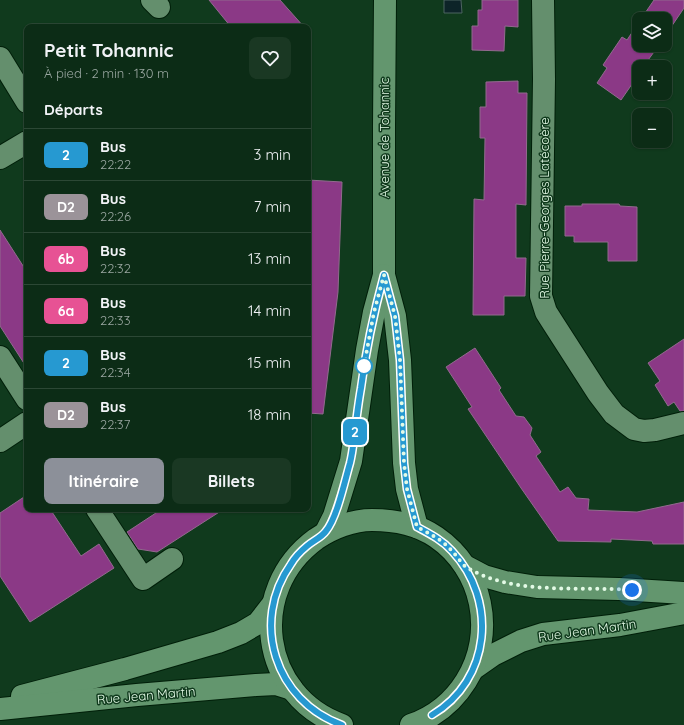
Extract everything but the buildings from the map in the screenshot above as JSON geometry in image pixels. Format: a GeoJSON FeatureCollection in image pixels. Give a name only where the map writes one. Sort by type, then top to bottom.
{"type":"FeatureCollection","features":[{"type":"Feature","properties":{"kind":"main road","name":"Avenue de Tohannic"},"geometry":{"type":"LineString","coordinates":[[385,0],[384,275],[395,316],[400,360],[406,482],[417,527]]}},
{"type":"Feature","properties":{"kind":"main road","name":"Avenue de Tohannic"},"geometry":{"type":"LineString","coordinates":[[326,532],[334,516],[351,461],[367,350],[374,312],[384,275]]}},
{"type":"Feature","properties":{"kind":"main road"},"geometry":{"type":"LineString","coordinates":[[335,724],[303,702],[292,689],[280,670],[273,650],[271,628],[272,605],[279,583],[291,563],[307,546],[326,532],[348,523],[371,520],[394,521],[417,527],[435,536],[452,550],[465,566],[477,590],[483,616],[482,643],[473,669],[460,691],[442,709],[417,724]]}},
{"type":"Feature","properties":{"kind":"main road"},"geometry":{"type":"LineString","coordinates":[[465,566],[484,576],[505,582],[537,587],[619,589],[684,593]]}},
{"type":"Feature","properties":{"kind":"main road","name":"Rue Jean Martin"},"geometry":{"type":"LineString","coordinates":[[0,702],[125,669],[218,642],[241,633],[258,623],[272,605]]}},
{"type":"Feature","properties":{"kind":"main road","name":"Rue Jean Martin"},"geometry":{"type":"LineString","coordinates":[[473,669],[493,655],[521,641],[543,634],[620,625],[684,613]]}},
{"type":"Feature","properties":{"kind":"main road","name":"Rue Jean Martin"},"geometry":{"type":"LineString","coordinates":[[0,709],[256,685],[276,684],[292,689]]}},
{"type":"Feature","properties":{"kind":"street","name":"Rue Pierre-Georges Latécoère"},"geometry":{"type":"LineString","coordinates":[[543,0],[544,79],[541,296],[546,312],[594,387],[614,414],[634,429],[644,431],[684,423]]}},
{"type":"Feature","properties":{"kind":"street"},"geometry":{"type":"LineString","coordinates":[[0,58],[24,97]]}},
{"type":"Feature","properties":{"kind":"street"},"geometry":{"type":"LineString","coordinates":[[0,158],[24,144]]}},
{"type":"Feature","properties":{"kind":"street"},"geometry":{"type":"LineString","coordinates":[[0,357],[24,394]]}},
{"type":"Feature","properties":{"kind":"street"},"geometry":{"type":"LineString","coordinates":[[0,441],[24,425]]}},
{"type":"Feature","properties":{"kind":"street"},"geometry":{"type":"LineString","coordinates":[[99,512],[143,579],[172,559]]}},
{"type":"Feature","properties":{"kind":"water"},"geometry":{"type":"Polygon","coordinates":[[[444,0],[461,0],[462,13],[444,13],[444,0]]]}},
{"type":"Feature","properties":{"kind":"bus line","name":"2"},"geometry":{"type":"LineString","coordinates":[[342,725],[330,721],[303,702],[292,689],[280,670],[273,650],[271,628],[272,605],[279,583],[291,563],[307,546],[326,532],[334,516],[351,461],[367,350],[374,312],[384,275],[395,316],[400,360],[404,463],[407,489],[417,527],[435,536],[452,550],[465,566],[477,590],[483,616],[482,643],[473,669],[460,691],[442,709],[432,715]]}},
{"type":"Feature","properties":{"kind":"route"},"geometry":{"type":"LineString","coordinates":[[364,366],[374,312],[384,275],[395,316],[400,360],[404,463],[407,489],[417,527],[435,536],[452,550],[465,566],[484,576],[505,582],[537,587],[632,590]]}}]}
